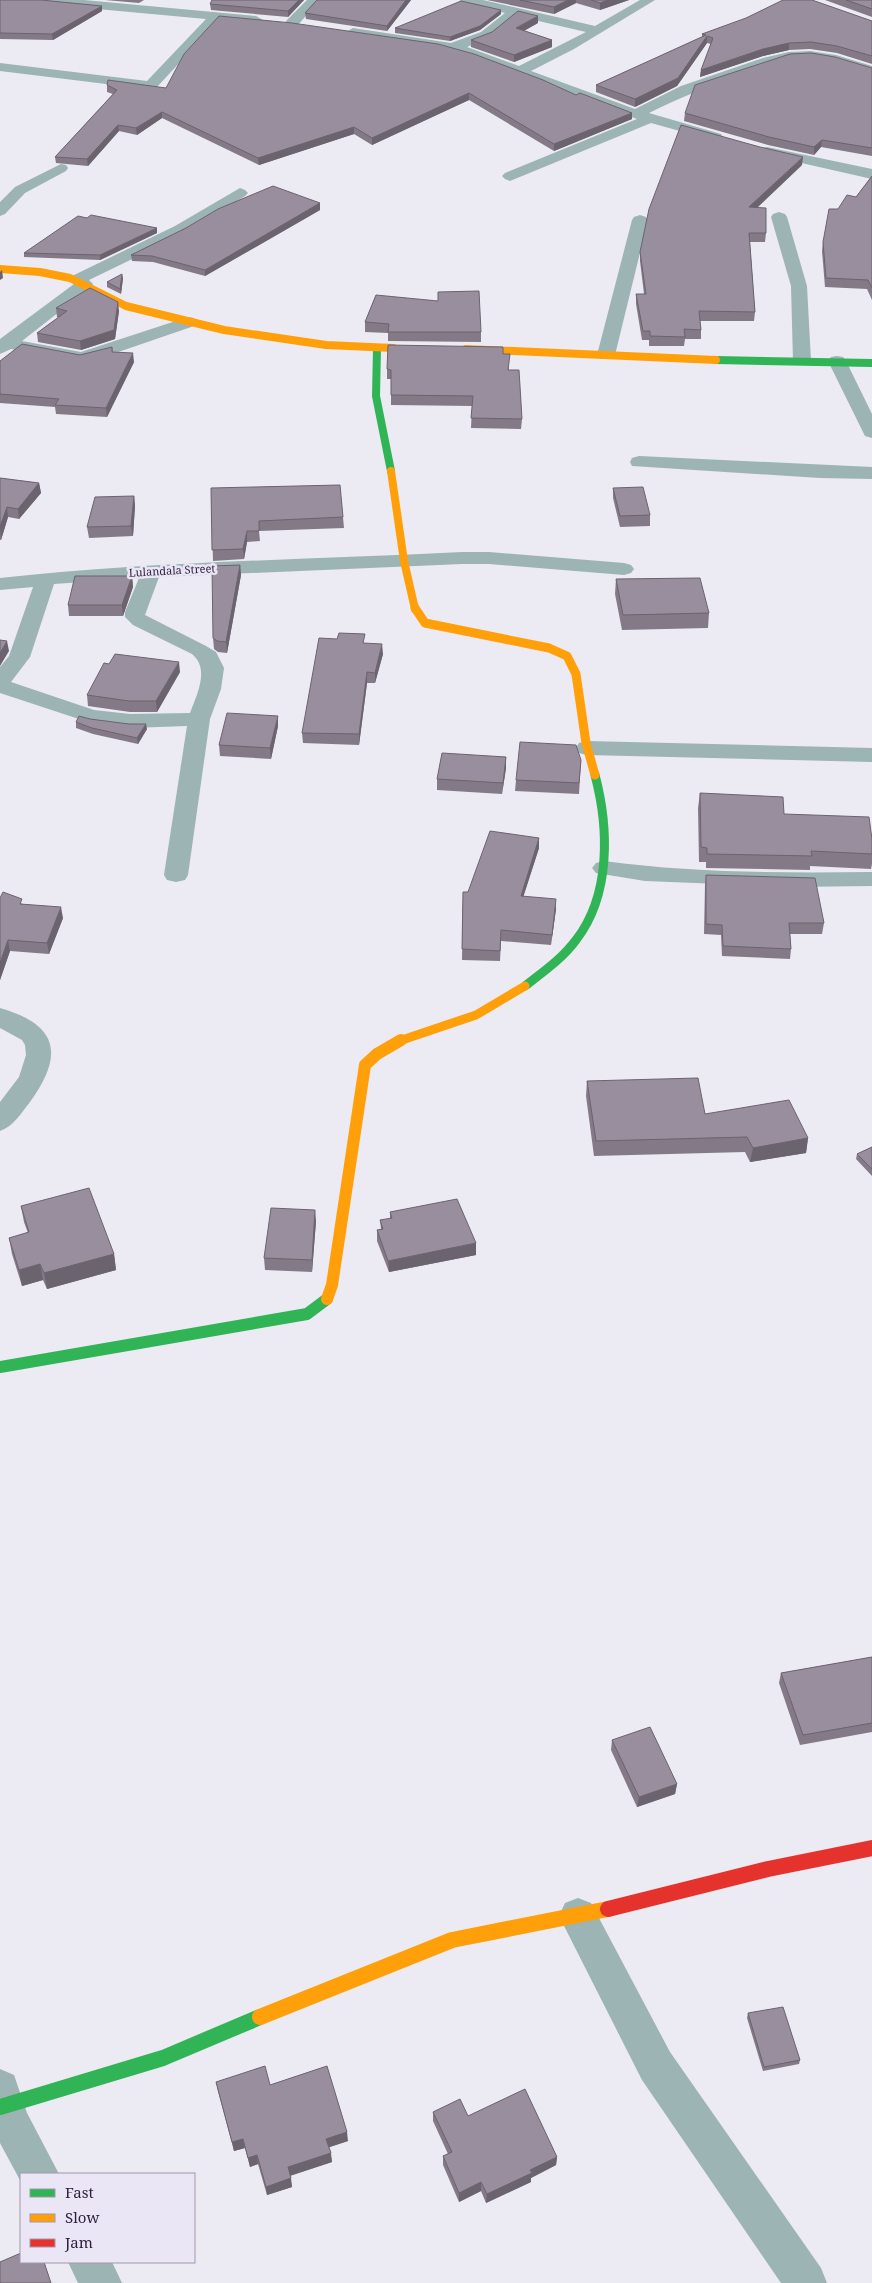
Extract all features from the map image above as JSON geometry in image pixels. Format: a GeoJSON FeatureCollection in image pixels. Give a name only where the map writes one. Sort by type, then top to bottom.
{"type":"FeatureCollection","features":[{"type":"Feature","properties":{"kind":"street"},"geometry":{"type":"LineString","coordinates":[[43,0],[311,26]]}},
{"type":"Feature","properties":{"kind":"street"},"geometry":{"type":"LineString","coordinates":[[282,23],[314,0]]}},
{"type":"Feature","properties":{"kind":"street"},"geometry":{"type":"LineString","coordinates":[[466,0],[595,30]]}},
{"type":"Feature","properties":{"kind":"street"},"geometry":{"type":"LineString","coordinates":[[520,71],[552,58],[595,30],[649,0]]}},
{"type":"Feature","properties":{"kind":"street"},"geometry":{"type":"LineString","coordinates":[[451,47],[476,41],[499,28],[514,11]]}},
{"type":"Feature","properties":{"kind":"street"},"geometry":{"type":"LineString","coordinates":[[0,67],[147,85],[152,84],[215,17]]}},
{"type":"Feature","properties":{"kind":"street"},"geometry":{"type":"LineString","coordinates":[[340,30],[451,47],[644,116],[728,141]]}},
{"type":"Feature","properties":{"kind":"street"},"geometry":{"type":"LineString","coordinates":[[510,176],[644,116],[686,89],[788,56],[810,55],[836,59],[872,70]]}},
{"type":"Feature","properties":{"kind":"street"},"geometry":{"type":"LineString","coordinates":[[756,148],[872,174]]}},
{"type":"Feature","properties":{"kind":"street"},"geometry":{"type":"LineString","coordinates":[[0,211],[8,204],[6,200],[20,190],[62,168]]}},
{"type":"Feature","properties":{"kind":"street"},"geometry":{"type":"LineString","coordinates":[[3,346],[80,282],[209,215],[240,193]]}},
{"type":"Feature","properties":{"kind":"street"},"geometry":{"type":"LineString","coordinates":[[779,217],[799,286],[802,361]]}},
{"type":"Feature","properties":{"kind":"street"},"geometry":{"type":"LineString","coordinates":[[606,355],[640,220]]}},
{"type":"Feature","properties":{"kind":"street"},"geometry":{"type":"LineString","coordinates":[[0,269],[52,275],[80,282],[104,296],[125,305],[188,322],[300,341],[377,348],[405,348]]}},
{"type":"Feature","properties":{"kind":"street"},"geometry":{"type":"LineString","coordinates":[[3,346],[81,357],[92,355],[188,322]]}},
{"type":"Feature","properties":{"kind":"street"},"geometry":{"type":"LineString","coordinates":[[0,1367],[306,1314],[326,1301],[332,1285],[365,1065],[374,1054],[394,1041],[482,1014],[527,984],[568,950],[589,923],[604,868],[603,807],[587,748],[574,668],[568,656],[549,648],[425,623],[416,612],[404,561],[391,472],[376,396],[377,348]]}},
{"type":"Feature","properties":{"kind":"street"},"geometry":{"type":"LineString","coordinates":[[452,348],[676,360],[872,363]]}},
{"type":"Feature","properties":{"kind":"street"},"geometry":{"type":"LineString","coordinates":[[837,361],[872,432]]}},
{"type":"Feature","properties":{"kind":"street"},"geometry":{"type":"LineString","coordinates":[[639,462],[872,473]]}},
{"type":"Feature","properties":{"kind":"street","name":"Lulandala Street"},"geometry":{"type":"LineString","coordinates":[[0,584],[46,578],[152,570],[489,558],[624,569]]}},
{"type":"Feature","properties":{"kind":"street"},"geometry":{"type":"LineString","coordinates":[[152,570],[135,612],[135,617],[199,650],[208,657],[213,668],[210,689],[199,719],[176,875]]}},
{"type":"Feature","properties":{"kind":"street"},"geometry":{"type":"LineString","coordinates":[[0,682],[19,657],[46,578]]}},
{"type":"Feature","properties":{"kind":"street"},"geometry":{"type":"LineString","coordinates":[[0,686],[90,716],[130,721],[199,719]]}},
{"type":"Feature","properties":{"kind":"street"},"geometry":{"type":"LineString","coordinates":[[587,748],[872,754]]}},
{"type":"Feature","properties":{"kind":"street"},"geometry":{"type":"LineString","coordinates":[[604,868],[645,874],[792,880],[872,879]]}},
{"type":"Feature","properties":{"kind":"street"},"geometry":{"type":"LineString","coordinates":[[0,1017],[31,1035],[39,1046],[39,1062],[32,1079],[0,1121]]}},
{"type":"Feature","properties":{"kind":"street"},"geometry":{"type":"LineString","coordinates":[[38,2173],[1,2101],[163,2058],[337,1984],[452,1940],[519,1925],[578,1916],[768,1869],[872,1848]]}},
{"type":"Feature","properties":{"kind":"street"},"geometry":{"type":"LineString","coordinates":[[578,1916],[656,2066],[806,2283]]}},
{"type":"Feature","properties":{"kind":"street"},"geometry":{"type":"LineString","coordinates":[[90,2263],[101,2283]]}},
{"type":"Feature","properties":{"kind":"building"},"geometry":{"type":"Polygon","coordinates":[[[0,0],[41,0],[102,6],[52,34],[0,33],[0,0]]]}},
{"type":"Feature","properties":{"kind":"building"},"geometry":{"type":"Polygon","coordinates":[[[212,0],[299,0],[288,11],[210,4],[212,0]]]}},
{"type":"Feature","properties":{"kind":"building"},"geometry":{"type":"Polygon","coordinates":[[[317,0],[406,0],[387,26],[305,13],[317,0]]]}},
{"type":"Feature","properties":{"kind":"building"},"geometry":{"type":"Polygon","coordinates":[[[520,0],[568,0],[554,7],[520,0]]]}},
{"type":"Feature","properties":{"kind":"building"},"geometry":{"type":"Polygon","coordinates":[[[591,0],[608,0],[600,3],[591,0]]]}},
{"type":"Feature","properties":{"kind":"building"},"geometry":{"type":"Polygon","coordinates":[[[783,0],[812,0],[872,21],[872,56],[837,46],[811,42],[789,43],[763,49],[701,70],[713,38],[707,36],[678,78],[635,99],[596,85],[706,35],[702,34],[746,18],[783,0]]]}},
{"type":"Feature","properties":{"kind":"building"},"geometry":{"type":"Polygon","coordinates":[[[846,0],[872,0],[872,9],[846,0]]]}},
{"type":"Feature","properties":{"kind":"building"},"geometry":{"type":"Polygon","coordinates":[[[461,1],[501,10],[480,26],[450,37],[395,28],[461,1]]]}},
{"type":"Feature","properties":{"kind":"building"},"geometry":{"type":"Polygon","coordinates":[[[518,11],[538,16],[516,28],[552,40],[514,55],[471,40],[492,32],[518,11]]]}},
{"type":"Feature","properties":{"kind":"building"},"geometry":{"type":"Polygon","coordinates":[[[219,16],[292,23],[438,44],[474,54],[543,80],[576,95],[580,93],[632,113],[554,144],[469,93],[372,138],[354,127],[258,158],[162,112],[136,128],[118,125],[87,159],[55,157],[117,90],[107,85],[108,80],[166,88],[184,54],[219,16]]]}},
{"type":"Feature","properties":{"kind":"building"},"geometry":{"type":"Polygon","coordinates":[[[811,53],[835,57],[872,68],[872,148],[822,140],[814,147],[769,137],[685,113],[695,85],[790,54],[811,53]]]}},
{"type":"Feature","properties":{"kind":"building"},"geometry":{"type":"Polygon","coordinates":[[[681,125],[803,157],[749,207],[766,208],[766,233],[749,233],[755,312],[699,311],[701,330],[684,329],[685,337],[650,336],[650,331],[643,331],[636,294],[646,294],[640,252],[649,209],[681,125]]]}},
{"type":"Feature","properties":{"kind":"building"},"geometry":{"type":"Polygon","coordinates":[[[872,176],[872,288],[868,280],[826,278],[823,242],[829,209],[838,209],[847,195],[856,197],[872,176]]]}},
{"type":"Feature","properties":{"kind":"building"},"geometry":{"type":"Polygon","coordinates":[[[273,186],[320,203],[205,270],[152,256],[131,255],[186,228],[218,209],[273,186]]]}},
{"type":"Feature","properties":{"kind":"building"},"geometry":{"type":"Polygon","coordinates":[[[91,215],[157,228],[100,255],[24,253],[78,216],[87,218],[91,215]]]}},
{"type":"Feature","properties":{"kind":"building"},"geometry":{"type":"Polygon","coordinates":[[[122,274],[120,289],[107,282],[122,274]]]}},
{"type":"Feature","properties":{"kind":"building"},"geometry":{"type":"Polygon","coordinates":[[[90,288],[118,302],[114,330],[80,341],[37,333],[67,311],[56,308],[90,288]]]}},
{"type":"Feature","properties":{"kind":"building"},"geometry":{"type":"Polygon","coordinates":[[[479,291],[481,332],[388,332],[389,324],[365,322],[376,295],[438,301],[438,292],[479,291]]]}},
{"type":"Feature","properties":{"kind":"building"},"geometry":{"type":"Polygon","coordinates":[[[22,344],[80,355],[112,347],[112,352],[133,353],[106,408],[55,405],[59,399],[0,394],[0,361],[22,344]]]}},
{"type":"Feature","properties":{"kind":"building"},"geometry":{"type":"Polygon","coordinates":[[[388,345],[503,347],[503,354],[510,354],[508,370],[519,370],[522,419],[471,418],[473,396],[391,395],[391,370],[387,369],[388,345]]]}},
{"type":"Feature","properties":{"kind":"building"},"geometry":{"type":"Polygon","coordinates":[[[0,478],[39,483],[18,509],[7,507],[0,527],[0,478]]]}},
{"type":"Feature","properties":{"kind":"building"},"geometry":{"type":"Polygon","coordinates":[[[340,485],[343,517],[259,521],[259,531],[247,531],[243,549],[212,550],[211,488],[340,485]]]}},
{"type":"Feature","properties":{"kind":"building"},"geometry":{"type":"Polygon","coordinates":[[[643,487],[650,515],[620,516],[613,488],[643,487]]]}},
{"type":"Feature","properties":{"kind":"building"},"geometry":{"type":"Polygon","coordinates":[[[134,496],[131,526],[87,527],[95,497],[134,496]]]}},
{"type":"Feature","properties":{"kind":"building"},"geometry":{"type":"Polygon","coordinates":[[[240,565],[226,642],[217,641],[213,638],[212,566],[240,565]]]}},
{"type":"Feature","properties":{"kind":"building"},"geometry":{"type":"Polygon","coordinates":[[[75,576],[132,576],[122,605],[68,605],[75,576]]]}},
{"type":"Feature","properties":{"kind":"building"},"geometry":{"type":"Polygon","coordinates":[[[700,578],[709,613],[623,615],[616,579],[700,578]]]}},
{"type":"Feature","properties":{"kind":"building"},"geometry":{"type":"Polygon","coordinates":[[[339,633],[365,634],[363,643],[382,644],[375,673],[367,672],[359,734],[302,733],[319,638],[337,639],[339,633]]]}},
{"type":"Feature","properties":{"kind":"building"},"geometry":{"type":"Polygon","coordinates":[[[0,640],[7,641],[0,653],[0,640]]]}},
{"type":"Feature","properties":{"kind":"building"},"geometry":{"type":"Polygon","coordinates":[[[115,654],[179,662],[156,701],[129,701],[87,695],[104,663],[109,664],[115,654]]]}},
{"type":"Feature","properties":{"kind":"building"},"geometry":{"type":"Polygon","coordinates":[[[227,713],[278,716],[270,748],[219,745],[227,713]]]}},
{"type":"Feature","properties":{"kind":"building"},"geometry":{"type":"Polygon","coordinates":[[[79,716],[129,724],[146,724],[137,738],[92,728],[76,722],[79,716]]]}},
{"type":"Feature","properties":{"kind":"building"},"geometry":{"type":"Polygon","coordinates":[[[520,742],[576,745],[581,760],[579,783],[516,780],[520,742]]]}},
{"type":"Feature","properties":{"kind":"building"},"geometry":{"type":"Polygon","coordinates":[[[442,753],[506,757],[503,783],[437,779],[442,753]]]}},
{"type":"Feature","properties":{"kind":"building"},"geometry":{"type":"Polygon","coordinates":[[[700,793],[783,797],[784,814],[869,817],[872,854],[811,851],[812,856],[707,854],[707,848],[701,847],[700,793]]]}},
{"type":"Feature","properties":{"kind":"building"},"geometry":{"type":"Polygon","coordinates":[[[490,831],[539,838],[521,896],[556,899],[552,935],[501,930],[500,951],[462,949],[463,892],[468,892],[490,831]]]}},
{"type":"Feature","properties":{"kind":"building"},"geometry":{"type":"Polygon","coordinates":[[[706,875],[815,878],[824,923],[789,923],[791,949],[723,946],[722,925],[706,924],[706,875]]]}},
{"type":"Feature","properties":{"kind":"building"},"geometry":{"type":"Polygon","coordinates":[[[3,892],[22,899],[20,904],[61,907],[47,943],[8,940],[0,963],[0,898],[3,892]]]}},
{"type":"Feature","properties":{"kind":"building"},"geometry":{"type":"Polygon","coordinates":[[[698,1078],[705,1114],[789,1100],[808,1138],[753,1148],[747,1137],[596,1141],[587,1081],[698,1078]]]}},
{"type":"Feature","properties":{"kind":"building"},"geometry":{"type":"Polygon","coordinates":[[[872,1147],[872,1169],[857,1154],[872,1147]]]}},
{"type":"Feature","properties":{"kind":"building"},"geometry":{"type":"Polygon","coordinates":[[[89,1188],[114,1254],[44,1273],[40,1264],[19,1270],[9,1238],[29,1232],[21,1206],[89,1188]]]}},
{"type":"Feature","properties":{"kind":"building"},"geometry":{"type":"Polygon","coordinates":[[[457,1199],[476,1243],[388,1261],[377,1230],[383,1229],[380,1220],[392,1218],[390,1212],[457,1199]]]}},
{"type":"Feature","properties":{"kind":"building"},"geometry":{"type":"Polygon","coordinates":[[[271,1208],[315,1210],[312,1260],[264,1258],[271,1208]]]}},
{"type":"Feature","properties":{"kind":"building"},"geometry":{"type":"Polygon","coordinates":[[[872,1657],[872,1723],[803,1735],[781,1673],[872,1657]]]}},
{"type":"Feature","properties":{"kind":"building"},"geometry":{"type":"Polygon","coordinates":[[[650,1727],[677,1784],[639,1797],[612,1740],[650,1727]]]}},
{"type":"Feature","properties":{"kind":"building"},"geometry":{"type":"Polygon","coordinates":[[[783,2007],[800,2060],[764,2067],[748,2013],[783,2007]]]}},
{"type":"Feature","properties":{"kind":"building"},"geometry":{"type":"Polygon","coordinates":[[[265,2066],[270,2085],[327,2066],[347,2132],[326,2139],[331,2153],[288,2167],[291,2178],[266,2187],[257,2155],[248,2158],[243,2139],[232,2142],[216,2082],[265,2066]]]}},
{"type":"Feature","properties":{"kind":"building"},"geometry":{"type":"Polygon","coordinates":[[[525,2089],[557,2157],[530,2170],[532,2173],[487,2194],[481,2182],[459,2193],[443,2156],[452,2152],[433,2112],[460,2099],[468,2116],[525,2089]]]}},
{"type":"Feature","properties":{"kind":"building"},"geometry":{"type":"Polygon","coordinates":[[[20,2253],[20,2263],[44,2263],[51,2283],[0,2283],[0,2262],[20,2253]]]}},
{"type":"Feature","properties":{"kind":"traffic: fast"},"geometry":{"type":"LineString","coordinates":[[377,348],[376,396],[391,471]]}},
{"type":"Feature","properties":{"kind":"traffic: fast"},"geometry":{"type":"LineString","coordinates":[[716,360],[872,363]]}},
{"type":"Feature","properties":{"kind":"traffic: fast"},"geometry":{"type":"LineString","coordinates":[[525,986],[555,962],[575,942],[590,918],[597,899],[604,857],[604,835],[603,813],[595,775]]}},
{"type":"Feature","properties":{"kind":"traffic: fast"},"geometry":{"type":"LineString","coordinates":[[0,1367],[307,1314],[327,1299]]}},
{"type":"Feature","properties":{"kind":"traffic: fast"},"geometry":{"type":"LineString","coordinates":[[0,2107],[163,2058],[260,2017]]}},
{"type":"Feature","properties":{"kind":"traffic: slow"},"geometry":{"type":"LineString","coordinates":[[0,269],[40,272],[70,278],[126,306],[224,330],[326,345],[393,348]]}},
{"type":"Feature","properties":{"kind":"traffic: slow"},"geometry":{"type":"LineString","coordinates":[[466,349],[716,360]]}},
{"type":"Feature","properties":{"kind":"traffic: slow"},"geometry":{"type":"LineString","coordinates":[[391,471],[404,561],[416,612],[425,623],[549,648],[567,656],[576,674],[586,743],[595,775]]}},
{"type":"Feature","properties":{"kind":"traffic: slow"},"geometry":{"type":"LineString","coordinates":[[327,1299],[332,1285],[365,1065],[377,1054],[401,1040],[484,1012],[525,986]]}},
{"type":"Feature","properties":{"kind":"traffic: slow"},"geometry":{"type":"LineString","coordinates":[[260,2017],[452,1940],[608,1909]]}},
{"type":"Feature","properties":{"kind":"traffic: jam"},"geometry":{"type":"LineString","coordinates":[[608,1909],[768,1869],[872,1848]]}}]}
